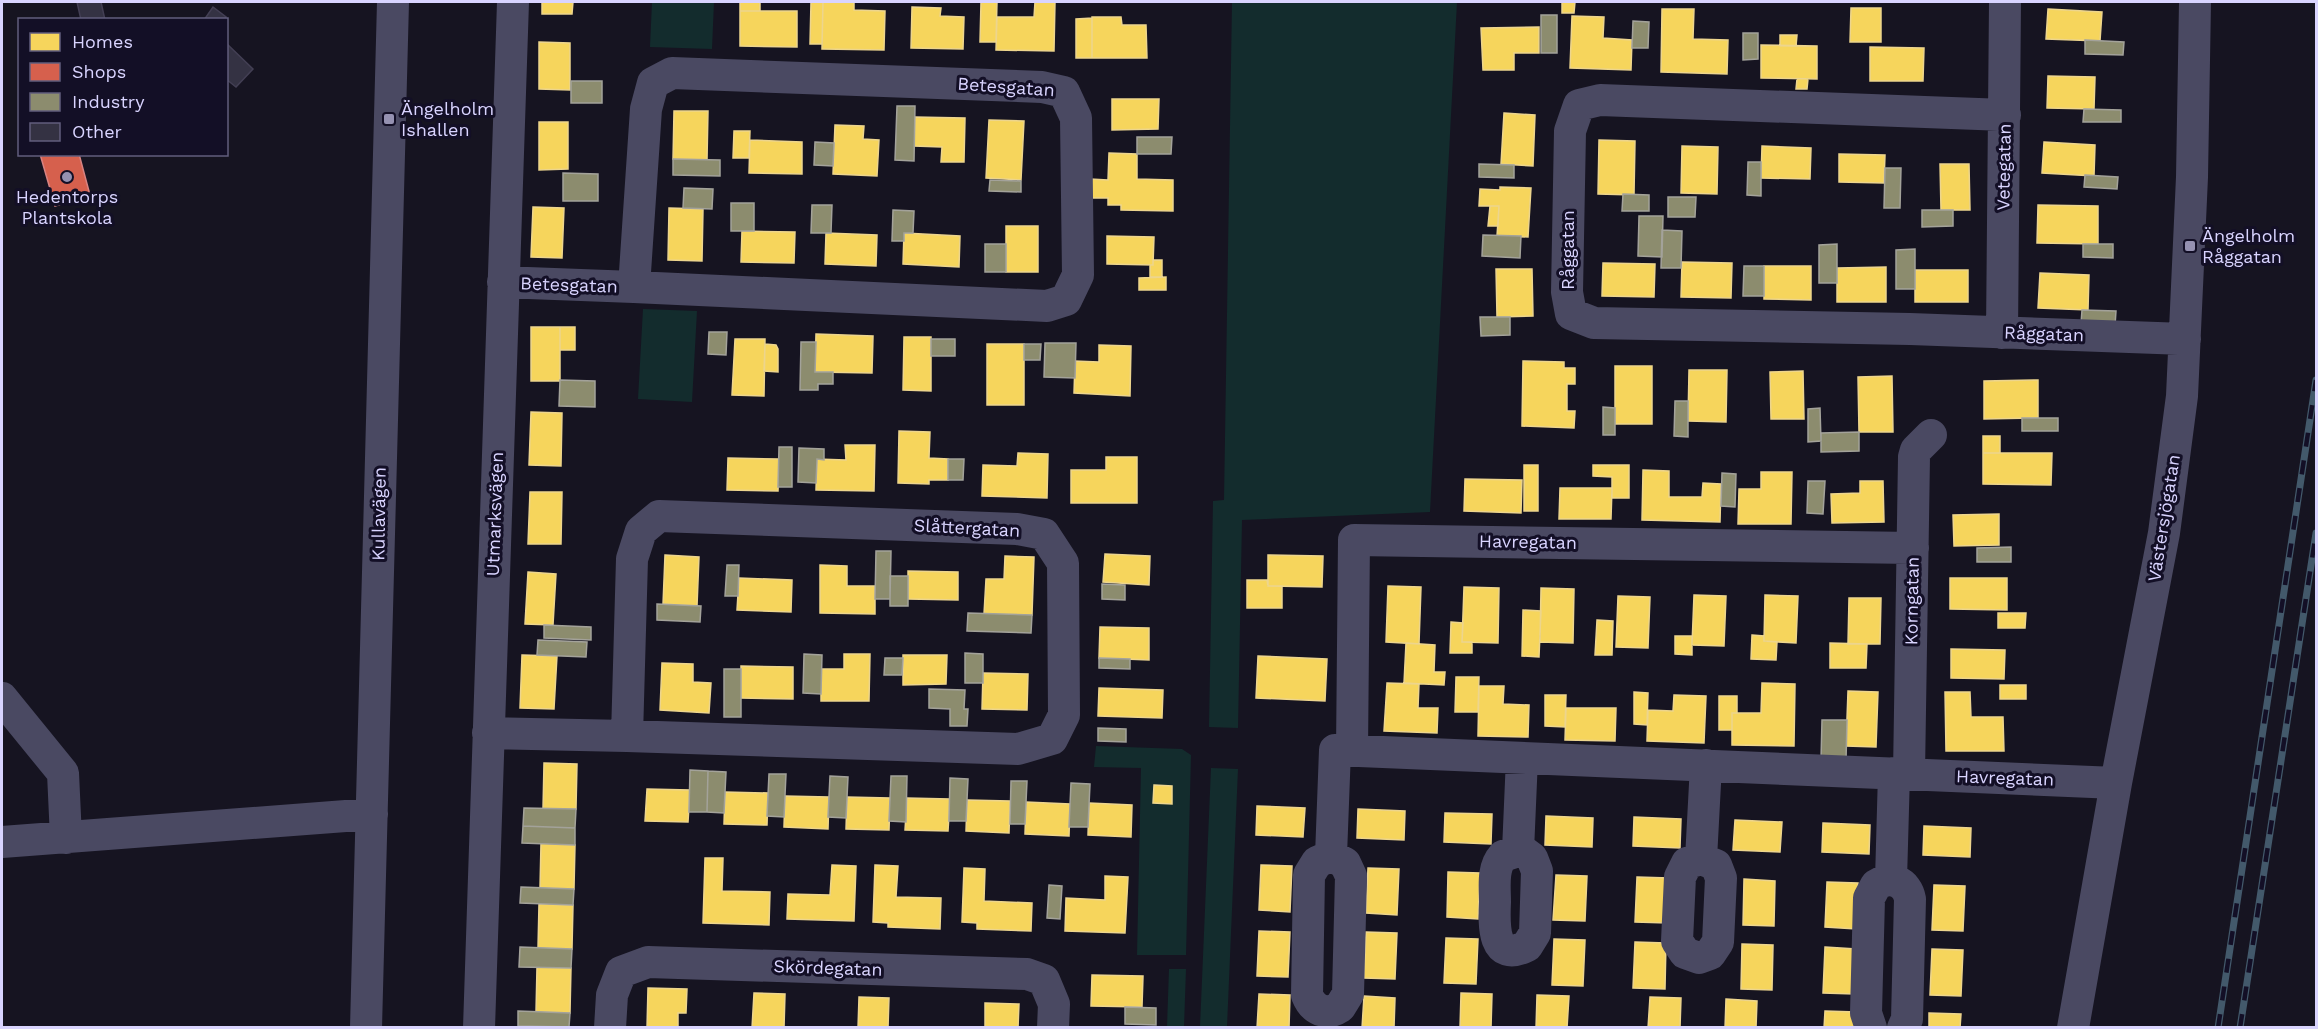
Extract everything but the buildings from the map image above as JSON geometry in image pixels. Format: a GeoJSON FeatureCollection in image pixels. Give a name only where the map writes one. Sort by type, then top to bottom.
{"type":"FeatureCollection","features":[{"type":"Feature","properties":{"kind":"street","name":"Kullavägen"},"geometry":{"type":"LineString","coordinates":[[366,1028],[393,2]]}},
{"type":"Feature","properties":{"kind":"street","name":"Utmarksvägen"},"geometry":{"type":"LineString","coordinates":[[479,1028],[513,2]]}},
{"type":"Feature","properties":{"kind":"street","name":"Vetegatan"},"geometry":{"type":"LineString","coordinates":[[2002,333],[2005,2]]}},
{"type":"Feature","properties":{"kind":"street","name":"Västersjögatan"},"geometry":{"type":"LineString","coordinates":[[2073,1028],[2116,783],[2164,533],[2182,396],[2192,177],[2195,2]]}},
{"type":"Feature","properties":{"kind":"street","name":"Betesgatan"},"geometry":{"type":"LineString","coordinates":[[503,282],[1047,306],[1066,300],[1078,275],[1076,118],[1064,92],[1042,87],[672,73],[653,83],[646,109],[634,287]]}},
{"type":"Feature","properties":{"kind":"street","name":"Råggatan"},"geometry":{"type":"LineString","coordinates":[[2005,115],[1600,100],[1579,105],[1570,131],[1567,281],[1570,314],[1594,323],[2185,339]]}},
{"type":"Feature","properties":{"kind":"street","name":"Korngatan"},"geometry":{"type":"LineString","coordinates":[[1902,774],[1913,548],[1914,454],[1931,435]]}},
{"type":"Feature","properties":{"kind":"street","name":"Slåttergatan"},"geometry":{"type":"LineString","coordinates":[[488,734],[1018,748],[1052,739],[1064,715],[1063,562],[1044,534],[1017,529],[659,516],[641,531],[632,559],[627,736]]}},
{"type":"Feature","properties":{"kind":"street","name":"Havregatan"},"geometry":{"type":"LineString","coordinates":[[1913,548],[1354,540],[1352,751],[2116,783]]}},
{"type":"Feature","properties":{"kind":"street"},"geometry":{"type":"LineString","coordinates":[[2,698],[63,773],[66,838]]}},
{"type":"Feature","properties":{"kind":"street"},"geometry":{"type":"LineString","coordinates":[[1331,856],[1335,750],[1352,751]]}},
{"type":"Feature","properties":{"kind":"street"},"geometry":{"type":"LineString","coordinates":[[1518,851],[1522,758]]}},
{"type":"Feature","properties":{"kind":"street"},"geometry":{"type":"LineString","coordinates":[[1701,859],[1706,765]]}},
{"type":"Feature","properties":{"kind":"street"},"geometry":{"type":"LineString","coordinates":[[1891,880],[1902,774]]}},
{"type":"Feature","properties":{"kind":"street"},"geometry":{"type":"LineString","coordinates":[[2,842],[372,814]]}},
{"type":"Feature","properties":{"kind":"street"},"geometry":{"type":"LineString","coordinates":[[1871,1028],[1866,1013],[1869,898],[1876,885],[1891,880],[1905,886],[1911,899],[1908,1017],[1903,1028]]}},
{"type":"Feature","properties":{"kind":"street","name":"Skördegatan"},"geometry":{"type":"LineString","coordinates":[[610,1028],[612,995],[621,972],[648,962],[1027,974],[1044,980],[1054,1004],[1053,1028]]}},
{"type":"Feature","properties":{"kind":"green space"},"geometry":{"type":"Polygon","coordinates":[[[652,2],[714,2],[712,49],[650,47],[652,2]]]}},
{"type":"Feature","properties":{"kind":"green space"},"geometry":{"type":"Polygon","coordinates":[[[1232,2],[1457,2],[1430,512],[1242,520],[1238,728],[1209,727],[1213,501],[1224,500],[1232,2]]]}},
{"type":"Feature","properties":{"kind":"green space"},"geometry":{"type":"Polygon","coordinates":[[[643,309],[697,311],[692,402],[638,399],[643,309]]]}},
{"type":"Feature","properties":{"kind":"green space"},"geometry":{"type":"Polygon","coordinates":[[[1096,746],[1182,749],[1191,755],[1186,955],[1137,955],[1141,768],[1094,767],[1096,746]]]}},
{"type":"Feature","properties":{"kind":"green space"},"geometry":{"type":"Polygon","coordinates":[[[1211,768],[1238,769],[1227,1027],[1200,1027],[1211,768]]]}},
{"type":"Feature","properties":{"kind":"green space"},"geometry":{"type":"Polygon","coordinates":[[[1169,969],[1186,969],[1184,1027],[1167,1027],[1169,969]]]}},
{"type":"Feature","properties":{"kind":"railway"},"geometry":{"type":"LineString","coordinates":[[2218,1028],[2316,380]]}},
{"type":"Feature","properties":{"kind":"railway"},"geometry":{"type":"LineString","coordinates":[[2240,1028],[2316,533]]}},
{"type":"Feature","properties":{"kind":"place","name":"Ängelholm Ishallen"},"geometry":{"type":"Point","coordinates":[389,119]}},
{"type":"Feature","properties":{"kind":"place","name":"Hedentorps Plantskola"},"geometry":{"type":"Point","coordinates":[67,177]}},
{"type":"Feature","properties":{"kind":"place","name":"Ängelholm Råggatan"},"geometry":{"type":"Point","coordinates":[2190,246]}}]}
